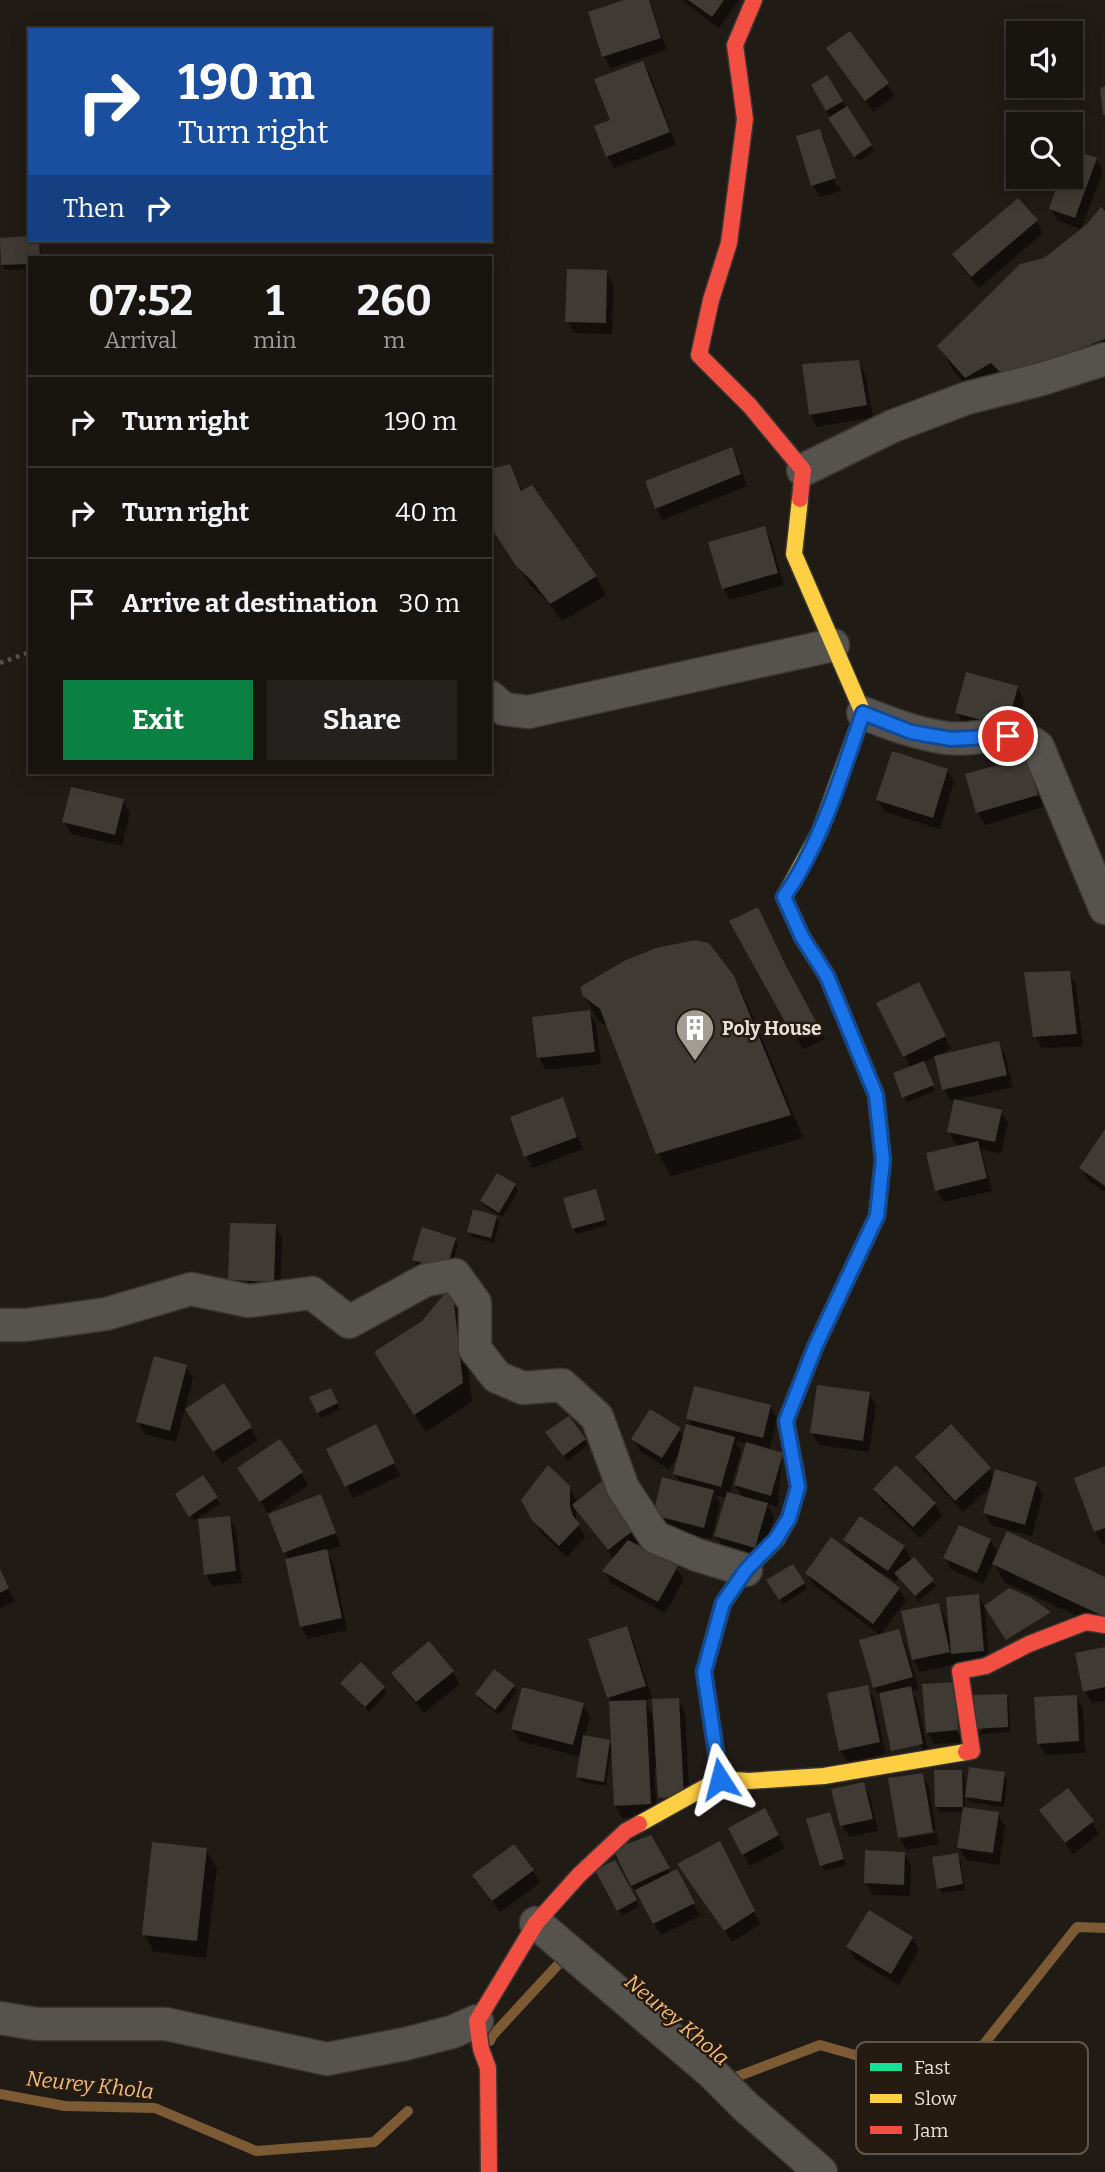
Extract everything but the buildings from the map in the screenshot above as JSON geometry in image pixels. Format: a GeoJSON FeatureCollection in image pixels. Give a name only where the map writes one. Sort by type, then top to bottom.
{"type":"FeatureCollection","features":[{"type":"Feature","properties":{"kind":"street"},"geometry":{"type":"LineString","coordinates":[[720,1779],[704,1672],[723,1603],[746,1570],[776,1539],[789,1518],[798,1487],[786,1421],[815,1347],[877,1216],[883,1160],[876,1095],[827,976],[802,937],[784,897],[801,872],[835,796],[863,713],[794,554],[803,470],[750,406],[699,355],[711,300],[729,243],[744,119],[735,45],[754,0]]}},
{"type":"Feature","properties":{"kind":"street"},"geometry":{"type":"LineString","coordinates":[[803,470],[892,426],[967,398],[1105,359]]}},
{"type":"Feature","properties":{"kind":"street"},"geometry":{"type":"LineString","coordinates":[[492,699],[504,709],[528,712],[832,645]]}},
{"type":"Feature","properties":{"kind":"street"},"geometry":{"type":"LineString","coordinates":[[863,713],[911,732],[951,739],[1021,736],[1030,740],[1038,747],[1105,908]]}},
{"type":"Feature","properties":{"kind":"street"},"geometry":{"type":"LineString","coordinates":[[0,1325],[26,1325],[106,1314],[191,1289],[249,1301],[312,1293],[349,1322],[426,1280],[455,1275],[475,1303],[475,1349],[497,1377],[523,1388],[562,1385],[597,1418],[623,1488],[655,1538],[696,1555],[746,1570]]}},
{"type":"Feature","properties":{"kind":"street"},"geometry":{"type":"LineString","coordinates":[[489,2172],[488,2068],[479,2035],[536,1923],[579,1875],[626,1831],[720,1779],[749,1781],[824,1776],[972,1751],[960,1671],[986,1666],[1029,1644],[1086,1622],[1105,1625]]}},
{"type":"Feature","properties":{"kind":"street"},"geometry":{"type":"LineString","coordinates":[[536,1923],[821,2172]]}},
{"type":"Feature","properties":{"kind":"street"},"geometry":{"type":"LineString","coordinates":[[0,2018],[36,2024],[166,2024],[327,2059],[452,2032],[479,2035]]}},
{"type":"Feature","properties":{"kind":"path"},"geometry":{"type":"LineString","coordinates":[[0,663],[28,653]]}},
{"type":"Feature","properties":{"kind":"waterway","name":"Neurey Khola"},"geometry":{"type":"LineString","coordinates":[[986,2042],[1077,1927],[1105,1928]]}},
{"type":"Feature","properties":{"kind":"waterway","name":"Neurey Khola"},"geometry":{"type":"LineString","coordinates":[[490,2041],[566,1956]]}},
{"type":"Feature","properties":{"kind":"waterway","name":"Neurey Khola"},"geometry":{"type":"LineString","coordinates":[[728,2080],[820,2045],[856,2055]]}},
{"type":"Feature","properties":{"kind":"waterway","name":"Neurey Khola"},"geometry":{"type":"LineString","coordinates":[[0,2094],[65,2106],[155,2108],[256,2151],[374,2142],[408,2111]]}},
{"type":"Feature","properties":{"kind":"traffic: fast"},"geometry":{"type":"LineString","coordinates":[[789,888],[784,897],[802,937],[827,976],[876,1095],[883,1160],[877,1216],[815,1347],[786,1421],[795,1468]]}},
{"type":"Feature","properties":{"kind":"traffic: slow"},"geometry":{"type":"LineString","coordinates":[[789,888],[820,831],[863,713],[794,554],[800,499]]}},
{"type":"Feature","properties":{"kind":"traffic: slow"},"geometry":{"type":"LineString","coordinates":[[720,1779],[704,1672],[723,1603],[746,1570],[777,1539],[789,1518],[798,1487],[795,1468]]}},
{"type":"Feature","properties":{"kind":"traffic: slow"},"geometry":{"type":"LineString","coordinates":[[639,1824],[720,1779],[749,1781],[824,1776],[966,1752]]}},
{"type":"Feature","properties":{"kind":"traffic: jam"},"geometry":{"type":"LineString","coordinates":[[754,0],[735,45],[745,119],[729,243],[711,300],[699,355],[750,406],[803,470],[800,499]]}},
{"type":"Feature","properties":{"kind":"traffic: jam"},"geometry":{"type":"LineString","coordinates":[[966,1752],[972,1751],[960,1671],[986,1666],[1029,1644],[1086,1622],[1105,1625]]}},
{"type":"Feature","properties":{"kind":"traffic: jam"},"geometry":{"type":"LineString","coordinates":[[489,2172],[488,2068],[481,2049],[477,2021],[536,1923],[579,1875],[626,1831],[639,1824]]}},
{"type":"Feature","properties":{"kind":"place","name":"Poly House"},"geometry":{"type":"Point","coordinates":[695,1062]}},
{"type":"Feature","properties":{"kind":"route"},"geometry":{"type":"LineString","coordinates":[[720,1779],[704,1672],[723,1603],[746,1570],[776,1539],[789,1518],[798,1487],[786,1421],[839,1292],[877,1216],[883,1160],[876,1095],[827,976],[802,937],[784,897],[801,872],[835,796],[863,713],[911,732],[951,739],[1008,736]]}}]}
